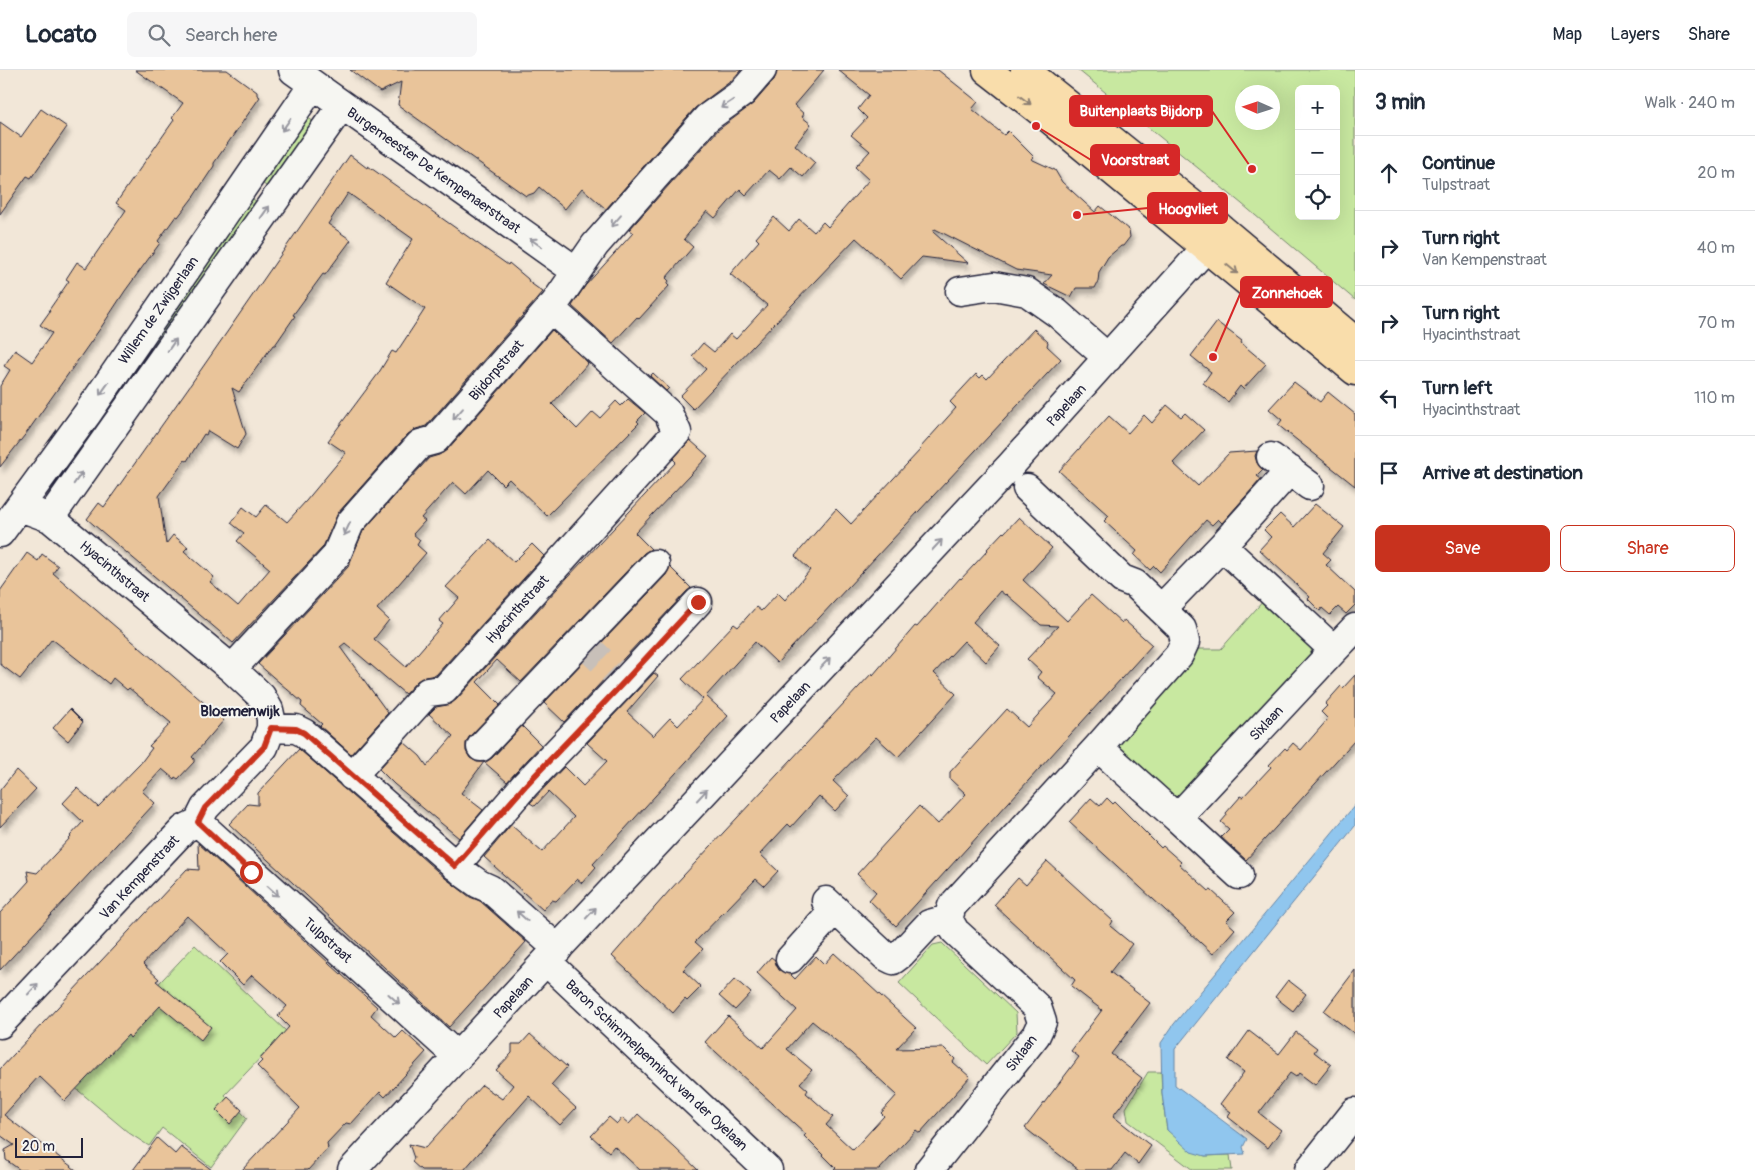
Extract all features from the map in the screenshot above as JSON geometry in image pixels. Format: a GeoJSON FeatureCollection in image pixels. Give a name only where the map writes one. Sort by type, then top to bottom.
{"type":"FeatureCollection","features":[{"type":"Feature","properties":{"kind":"main road"},"geometry":{"type":"LineString","coordinates":[[987,70],[1046,116],[1355,340]]}},
{"type":"Feature","properties":{"kind":"main road"},"geometry":{"type":"LineString","coordinates":[[1025,70],[1214,238],[1355,371]]}},
{"type":"Feature","properties":{"kind":"street","name":"Bijdorpstraat"},"geometry":{"type":"LineString","coordinates":[[232,669],[336,556],[350,523],[420,444],[435,440],[550,308],[595,245],[707,118],[742,93],[762,70]]}},
{"type":"Feature","properties":{"kind":"street","name":"Burgemeester De Kempenaerstraat"},"geometry":{"type":"LineString","coordinates":[[303,77],[576,271]]}},
{"type":"Feature","properties":{"kind":"street","name":"Willem de Zwijgerlaan"},"geometry":{"type":"LineString","coordinates":[[0,533],[93,406],[303,77]]}},
{"type":"Feature","properties":{"kind":"street"},"geometry":{"type":"LineString","coordinates":[[50,518],[342,105]]}},
{"type":"Feature","properties":{"kind":"street","name":"Papelaan"},"geometry":{"type":"LineString","coordinates":[[352,1170],[1012,465],[1214,238]]}},
{"type":"Feature","properties":{"kind":"street"},"geometry":{"type":"LineString","coordinates":[[960,292],[994,286],[1027,292],[1057,313],[1108,358]]}},
{"type":"Feature","properties":{"kind":"street","name":"Hyacinthstraat"},"geometry":{"type":"LineString","coordinates":[[352,776],[428,692],[444,690],[677,432],[668,413],[550,308]]}},
{"type":"Feature","properties":{"kind":"street"},"geometry":{"type":"LineString","coordinates":[[1161,609],[1222,546],[1290,471]]}},
{"type":"Feature","properties":{"kind":"street"},"geometry":{"type":"LineString","coordinates":[[790,959],[831,905],[884,956],[893,960],[929,924],[948,919],[952,906],[1098,747],[1179,655],[1185,642],[1182,629],[1135,584],[1122,579],[1027,488]]}},
{"type":"Feature","properties":{"kind":"street","name":"Hyacinthstraat"},"geometry":{"type":"LineString","coordinates":[[20,507],[50,518],[232,669],[261,696],[272,719],[271,728]]}},
{"type":"Feature","properties":{"kind":"street"},"geometry":{"type":"LineString","coordinates":[[1222,546],[1334,650]]}},
{"type":"Feature","properties":{"kind":"street"},"geometry":{"type":"LineString","coordinates":[[481,748],[655,564]]}},
{"type":"Feature","properties":{"kind":"street"},"geometry":{"type":"LineString","coordinates":[[455,866],[525,786],[698,602]]}},
{"type":"Feature","properties":{"kind":"street","name":"Sixlaan"},"geometry":{"type":"LineString","coordinates":[[1177,818],[1355,628]]}},
{"type":"Feature","properties":{"kind":"street"},"geometry":{"type":"LineString","coordinates":[[271,728],[296,729],[304,733],[455,866],[479,884],[490,889],[552,955]]}},
{"type":"Feature","properties":{"kind":"street","name":"Van Kempenstraat"},"geometry":{"type":"LineString","coordinates":[[0,1024],[184,829],[198,822],[205,808],[264,747],[271,728]]}},
{"type":"Feature","properties":{"kind":"street"},"geometry":{"type":"LineString","coordinates":[[1098,747],[1239,875]]}},
{"type":"Feature","properties":{"kind":"street","name":"Tulpstraat"},"geometry":{"type":"LineString","coordinates":[[198,822],[458,1057]]}},
{"type":"Feature","properties":{"kind":"street","name":"Sixlaan"},"geometry":{"type":"LineString","coordinates":[[929,1170],[1036,1035],[1042,1022],[1037,1007],[955,931],[948,919]]}},
{"type":"Feature","properties":{"kind":"street","name":"Baron Schimmelpenninck van der Oyelaan"},"geometry":{"type":"LineString","coordinates":[[552,955],[768,1170]]}},
{"type":"Feature","properties":{"kind":"street"},"geometry":{"type":"LineString","coordinates":[[1309,1170],[1355,1112]]}},
{"type":"Feature","properties":{"kind":"green space"},"geometry":{"type":"Polygon","coordinates":[[[1078,70],[1355,70],[1355,300],[1242,204],[1078,70]]]}},
{"type":"Feature","properties":{"kind":"green space"},"geometry":{"type":"Polygon","coordinates":[[[304,115],[317,124],[270,189],[258,180],[304,115]]]}},
{"type":"Feature","properties":{"kind":"green space"},"geometry":{"type":"Polygon","coordinates":[[[245,193],[261,205],[107,424],[93,414],[245,193]]]}},
{"type":"Feature","properties":{"kind":"green space"},"geometry":{"type":"Polygon","coordinates":[[[1264,600],[1312,645],[1310,662],[1180,799],[1168,799],[1117,750],[1118,734],[1196,649],[1221,649],[1264,600]]]}},
{"type":"Feature","properties":{"kind":"green space"},"geometry":{"type":"Polygon","coordinates":[[[942,943],[1016,1013],[1017,1032],[986,1065],[899,983],[933,945],[942,943]]]}},
{"type":"Feature","properties":{"kind":"green space"},"geometry":{"type":"Polygon","coordinates":[[[195,945],[286,1031],[225,1095],[247,1118],[211,1167],[162,1128],[149,1146],[129,1133],[67,1081],[195,945]]]}},
{"type":"Feature","properties":{"kind":"green space"},"geometry":{"type":"Polygon","coordinates":[[[1148,1072],[1161,1072],[1167,1130],[1205,1156],[1230,1155],[1232,1170],[1193,1170],[1128,1121],[1126,1108],[1148,1072]]]}},
{"type":"Feature","properties":{"kind":"water"},"geometry":{"type":"Polygon","coordinates":[[[1355,805],[1355,826],[1175,1049],[1175,1085],[1247,1139],[1243,1147],[1245,1154],[1205,1156],[1191,1152],[1167,1130],[1162,1094],[1161,1043],[1174,1024],[1355,805]]]}},
{"type":"Feature","properties":{"kind":"building"},"geometry":{"type":"Polygon","coordinates":[[[135,70],[227,70],[257,92],[257,95],[260,97],[214,163],[214,166],[194,196],[178,217],[176,216],[158,241],[160,243],[102,326],[28,431],[0,467],[0,386],[10,370],[4,366],[15,350],[32,362],[52,333],[40,325],[69,281],[66,279],[77,262],[86,268],[126,210],[116,203],[174,120],[172,118],[183,103],[135,70]]]}},
{"type":"Feature","properties":{"kind":"building"},"geometry":{"type":"Polygon","coordinates":[[[350,70],[741,70],[731,81],[695,108],[606,209],[582,188],[565,209],[539,187],[534,193],[526,196],[398,105],[401,82],[380,92],[350,70]]]}},
{"type":"Feature","properties":{"kind":"building"},"geometry":{"type":"Polygon","coordinates":[[[777,70],[824,70],[794,105],[804,114],[802,117],[811,124],[795,145],[815,163],[803,177],[791,167],[780,179],[769,170],[746,195],[740,189],[715,218],[707,211],[684,239],[693,247],[666,278],[669,281],[667,284],[669,286],[639,319],[637,317],[613,343],[572,306],[585,286],[633,233],[629,230],[718,130],[754,103],[774,80],[777,70]]]}},
{"type":"Feature","properties":{"kind":"building"},"geometry":{"type":"Polygon","coordinates":[[[838,70],[938,70],[978,102],[972,109],[1004,135],[1008,131],[1034,157],[1031,159],[1055,170],[1062,182],[1095,212],[1100,206],[1129,230],[1130,237],[1123,246],[1108,257],[1099,272],[1095,288],[1076,288],[1071,297],[1044,284],[1052,275],[1016,270],[935,229],[933,232],[968,263],[922,257],[901,279],[856,238],[693,409],[680,396],[706,369],[692,356],[703,343],[714,352],[730,334],[736,339],[767,305],[730,274],[759,241],[756,238],[774,217],[789,231],[799,219],[814,232],[823,222],[828,227],[869,180],[855,167],[870,151],[851,135],[867,118],[858,109],[869,95],[838,70]]]}},
{"type":"Feature","properties":{"kind":"building"},"geometry":{"type":"Polygon","coordinates":[[[41,109],[67,127],[31,178],[27,176],[0,214],[0,122],[21,137],[41,109]]]}},
{"type":"Feature","properties":{"kind":"building"},"geometry":{"type":"Polygon","coordinates":[[[350,155],[508,265],[509,263],[543,292],[426,426],[408,434],[338,513],[323,547],[233,643],[87,519],[99,503],[104,507],[350,155]],[[348,193],[328,224],[351,240],[325,275],[323,274],[293,315],[295,316],[275,345],[273,345],[239,392],[232,388],[246,434],[237,449],[208,431],[159,496],[166,544],[173,535],[188,547],[184,551],[214,577],[210,582],[238,606],[270,569],[237,541],[244,533],[231,523],[243,507],[256,517],[266,505],[287,522],[346,453],[328,441],[378,374],[392,351],[396,353],[425,309],[386,282],[413,239],[348,193]]]}},
{"type":"Feature","properties":{"kind":"building"},"geometry":{"type":"Polygon","coordinates":[[[1217,322],[1242,341],[1241,343],[1266,364],[1243,389],[1240,386],[1228,402],[1203,383],[1211,372],[1191,356],[1217,322]]]}},
{"type":"Feature","properties":{"kind":"building"},"geometry":{"type":"Polygon","coordinates":[[[1034,329],[1048,342],[1047,346],[1061,359],[777,663],[755,642],[706,696],[728,716],[593,864],[596,867],[582,883],[577,879],[556,901],[552,900],[543,910],[484,857],[511,825],[542,852],[574,817],[548,792],[535,806],[530,803],[564,767],[583,786],[607,761],[587,743],[654,673],[658,676],[627,712],[653,736],[670,718],[678,726],[703,699],[682,679],[734,624],[738,627],[756,607],[761,611],[778,593],[785,600],[810,570],[795,556],[836,509],[851,524],[921,449],[956,408],[950,402],[976,374],[980,378],[983,375],[987,379],[1034,329]]]}},
{"type":"Feature","properties":{"kind":"building"},"geometry":{"type":"Polygon","coordinates":[[[552,330],[588,363],[552,404],[577,429],[593,412],[600,418],[616,401],[621,406],[628,399],[645,413],[637,421],[639,423],[547,516],[509,479],[503,485],[488,470],[466,494],[453,482],[421,518],[425,521],[413,534],[420,540],[417,545],[426,553],[377,609],[389,620],[374,639],[406,667],[443,624],[439,621],[459,598],[446,587],[490,540],[514,562],[532,544],[544,556],[436,675],[417,681],[405,694],[345,643],[340,647],[388,713],[351,754],[320,726],[322,724],[301,706],[302,702],[258,664],[348,567],[363,531],[429,458],[447,450],[552,330]]]}},
{"type":"Feature","properties":{"kind":"building"},"geometry":{"type":"Polygon","coordinates":[[[653,373],[669,388],[666,391],[650,376],[653,373]]]}},
{"type":"Feature","properties":{"kind":"building"},"geometry":{"type":"Polygon","coordinates":[[[1294,382],[1320,402],[1328,392],[1355,414],[1355,486],[1278,425],[1282,420],[1269,409],[1294,382]]]}},
{"type":"Feature","properties":{"kind":"building"},"geometry":{"type":"Polygon","coordinates":[[[1167,405],[1181,417],[1185,413],[1204,430],[1173,463],[1198,486],[1229,453],[1257,451],[1255,456],[1257,463],[1263,470],[1257,476],[1261,479],[1222,523],[1218,519],[1212,525],[1206,520],[1160,572],[1154,566],[1150,570],[1134,555],[1137,551],[1104,521],[1109,516],[1059,471],[1109,416],[1128,433],[1144,415],[1152,423],[1167,405]]]}},
{"type":"Feature","properties":{"kind":"building"},"geometry":{"type":"Polygon","coordinates":[[[690,440],[708,456],[635,533],[651,549],[644,553],[521,682],[497,660],[477,682],[500,705],[469,737],[466,743],[466,751],[470,758],[477,762],[484,762],[461,793],[483,810],[459,838],[394,784],[379,769],[404,742],[420,756],[427,766],[453,736],[429,714],[436,707],[447,705],[456,700],[676,462],[673,459],[690,440]]]}},
{"type":"Feature","properties":{"kind":"building"},"geometry":{"type":"Polygon","coordinates":[[[1315,504],[1344,527],[1323,553],[1331,560],[1326,565],[1355,592],[1355,605],[1346,614],[1338,607],[1330,615],[1322,608],[1320,611],[1308,599],[1310,597],[1259,550],[1271,537],[1264,530],[1280,514],[1294,527],[1315,504]]]}},
{"type":"Feature","properties":{"kind":"building"},"geometry":{"type":"Polygon","coordinates":[[[1019,517],[1052,548],[1023,580],[1067,621],[1091,595],[1122,623],[1124,620],[1152,645],[896,926],[869,900],[876,892],[857,874],[919,806],[938,824],[966,794],[950,779],[950,772],[1007,709],[1027,727],[1057,694],[1037,677],[1041,672],[1027,659],[1058,626],[1041,625],[1006,594],[1000,591],[973,622],[1000,646],[986,662],[964,641],[934,673],[956,694],[898,757],[876,737],[833,781],[849,796],[835,811],[819,796],[791,827],[788,824],[760,854],[778,871],[764,886],[756,879],[695,942],[703,949],[683,970],[701,987],[687,1001],[685,999],[673,1013],[612,956],[670,890],[872,673],[873,675],[915,626],[917,627],[987,549],[1019,517]]]}},
{"type":"Feature","properties":{"kind":"building"},"geometry":{"type":"Polygon","coordinates":[[[27,553],[38,561],[42,554],[58,566],[53,573],[224,720],[192,757],[194,762],[178,779],[175,777],[174,779],[162,769],[142,791],[155,803],[0,970],[0,913],[29,881],[27,871],[37,873],[83,822],[63,803],[77,788],[98,807],[140,764],[152,748],[149,746],[171,723],[129,688],[127,690],[113,678],[109,684],[52,639],[20,679],[0,664],[0,591],[27,553]]]}},
{"type":"Feature","properties":{"kind":"building"},"geometry":{"type":"Polygon","coordinates":[[[670,567],[691,588],[564,722],[544,703],[666,575],[670,567]]]}},
{"type":"Feature","properties":{"kind":"building"},"geometry":{"type":"Polygon","coordinates":[[[1355,675],[1355,740],[1246,860],[1221,837],[1229,829],[1221,822],[1227,815],[1226,813],[1271,767],[1269,765],[1285,748],[1287,750],[1293,743],[1301,750],[1328,719],[1321,712],[1327,706],[1325,704],[1341,686],[1343,688],[1355,675]]]}},
{"type":"Feature","properties":{"kind":"building"},"geometry":{"type":"Polygon","coordinates":[[[70,709],[83,722],[68,741],[53,728],[70,709]]]}},
{"type":"Feature","properties":{"kind":"building"},"geometry":{"type":"Polygon","coordinates":[[[522,726],[541,745],[507,782],[484,762],[492,758],[522,726]]]}},
{"type":"Feature","properties":{"kind":"building"},"geometry":{"type":"Polygon","coordinates":[[[299,749],[445,878],[470,897],[480,901],[526,942],[449,1027],[229,824],[248,804],[258,805],[258,793],[299,749]]]}},
{"type":"Feature","properties":{"kind":"building"},"geometry":{"type":"Polygon","coordinates":[[[16,770],[36,789],[0,827],[0,790],[16,770]]]}},
{"type":"Feature","properties":{"kind":"building"},"geometry":{"type":"Polygon","coordinates":[[[1091,798],[1100,806],[1107,798],[1113,804],[1115,802],[1161,848],[1163,846],[1181,862],[1179,864],[1235,912],[1226,921],[1235,929],[1213,954],[1069,822],[1091,798]]]}},
{"type":"Feature","properties":{"kind":"building"},"geometry":{"type":"Polygon","coordinates":[[[198,843],[377,1007],[371,1015],[396,1038],[403,1031],[426,1052],[385,1097],[380,1092],[351,1124],[346,1123],[327,1143],[328,1148],[308,1170],[242,1170],[300,1108],[257,1066],[262,1061],[260,1059],[289,1027],[278,1016],[287,1006],[252,975],[243,985],[220,962],[228,954],[187,916],[143,964],[159,979],[156,981],[211,1027],[201,1040],[160,1006],[130,1038],[128,1035],[65,1101],[39,1076],[4,1115],[76,1170],[20,1170],[6,1160],[5,1150],[14,1145],[0,1135],[0,1069],[187,869],[199,870],[198,843]]]}},
{"type":"Feature","properties":{"kind":"building"},"geometry":{"type":"Polygon","coordinates":[[[1047,861],[1113,921],[1110,926],[1132,944],[1110,972],[1150,1003],[1111,1054],[1142,1078],[1113,1116],[1151,1146],[1138,1164],[1125,1153],[1112,1170],[1079,1170],[1025,1128],[1079,1057],[1071,1051],[1102,1010],[1071,986],[1075,980],[994,905],[1018,878],[1026,885],[1047,861]]]}},
{"type":"Feature","properties":{"kind":"building"},"geometry":{"type":"Polygon","coordinates":[[[834,953],[916,1028],[896,1049],[944,1048],[955,1059],[953,1062],[970,1077],[920,1133],[916,1130],[879,1170],[834,1170],[836,1168],[804,1136],[806,1134],[705,1042],[728,1016],[763,1048],[797,1010],[757,973],[771,957],[775,960],[779,970],[790,974],[795,979],[816,956],[824,964],[834,953]],[[812,1021],[787,1049],[812,1070],[800,1083],[808,1090],[806,1093],[833,1117],[826,1125],[853,1150],[884,1116],[881,1113],[897,1095],[812,1021]]]}},
{"type":"Feature","properties":{"kind":"building"},"geometry":{"type":"Polygon","coordinates":[[[1355,970],[1355,1034],[1324,1011],[1355,970]]]}},
{"type":"Feature","properties":{"kind":"building"},"geometry":{"type":"Polygon","coordinates":[[[735,979],[751,993],[735,1010],[719,996],[735,979]]]}},
{"type":"Feature","properties":{"kind":"building"},"geometry":{"type":"Polygon","coordinates":[[[1288,980],[1306,994],[1293,1011],[1275,997],[1288,980]]]}},
{"type":"Feature","properties":{"kind":"building"},"geometry":{"type":"Polygon","coordinates":[[[1249,1031],[1279,1054],[1296,1032],[1317,1048],[1314,1052],[1331,1065],[1315,1085],[1299,1073],[1296,1077],[1290,1073],[1259,1113],[1281,1130],[1268,1148],[1228,1117],[1231,1112],[1220,1104],[1244,1072],[1228,1060],[1249,1031]]]}},
{"type":"Feature","properties":{"kind":"building"},"geometry":{"type":"Polygon","coordinates":[[[530,1034],[567,1067],[551,1085],[576,1108],[560,1125],[529,1096],[464,1170],[421,1170],[412,1162],[414,1158],[409,1144],[425,1148],[482,1085],[502,1099],[513,1085],[496,1070],[512,1053],[512,1044],[521,1044],[530,1034]]]}},
{"type":"Feature","properties":{"kind":"building"},"geometry":{"type":"Polygon","coordinates":[[[228,1097],[242,1110],[230,1124],[216,1110],[228,1097]]]}},
{"type":"Feature","properties":{"kind":"building"},"geometry":{"type":"Polygon","coordinates":[[[638,1114],[698,1170],[640,1170],[614,1146],[609,1152],[591,1136],[609,1117],[617,1124],[622,1118],[629,1124],[638,1114]]]}},
{"type":"Feature","properties":{"kind":"building"},"geometry":{"type":"Polygon","coordinates":[[[157,1138],[175,1154],[181,1147],[212,1170],[133,1170],[157,1138]]]}},
{"type":"Feature","properties":{"kind":"tunnel"},"geometry":{"type":"LineString","coordinates":[[581,641],[624,682]]}},
{"type":"Feature","properties":{"kind":"place","name":"Voorstraat"},"geometry":{"type":"Point","coordinates":[1036,126]}},
{"type":"Feature","properties":{"kind":"place","name":"Buitenplaats Bijdorp"},"geometry":{"type":"Point","coordinates":[1252,169]}},
{"type":"Feature","properties":{"kind":"place","name":"Hoogvliet"},"geometry":{"type":"Point","coordinates":[1077,215]}},
{"type":"Feature","properties":{"kind":"place","name":"Zonnehoek"},"geometry":{"type":"Point","coordinates":[1213,357]}},
{"type":"Feature","properties":{"kind":"district","name":"Bloemenwijk"},"geometry":{"type":"Point","coordinates":[240,711]}},
{"type":"Feature","properties":{"kind":"route"},"geometry":{"type":"LineString","coordinates":[[251,872],[198,822],[205,808],[264,747],[271,728],[296,729],[304,733],[455,866],[525,786],[698,602]]}}]}
